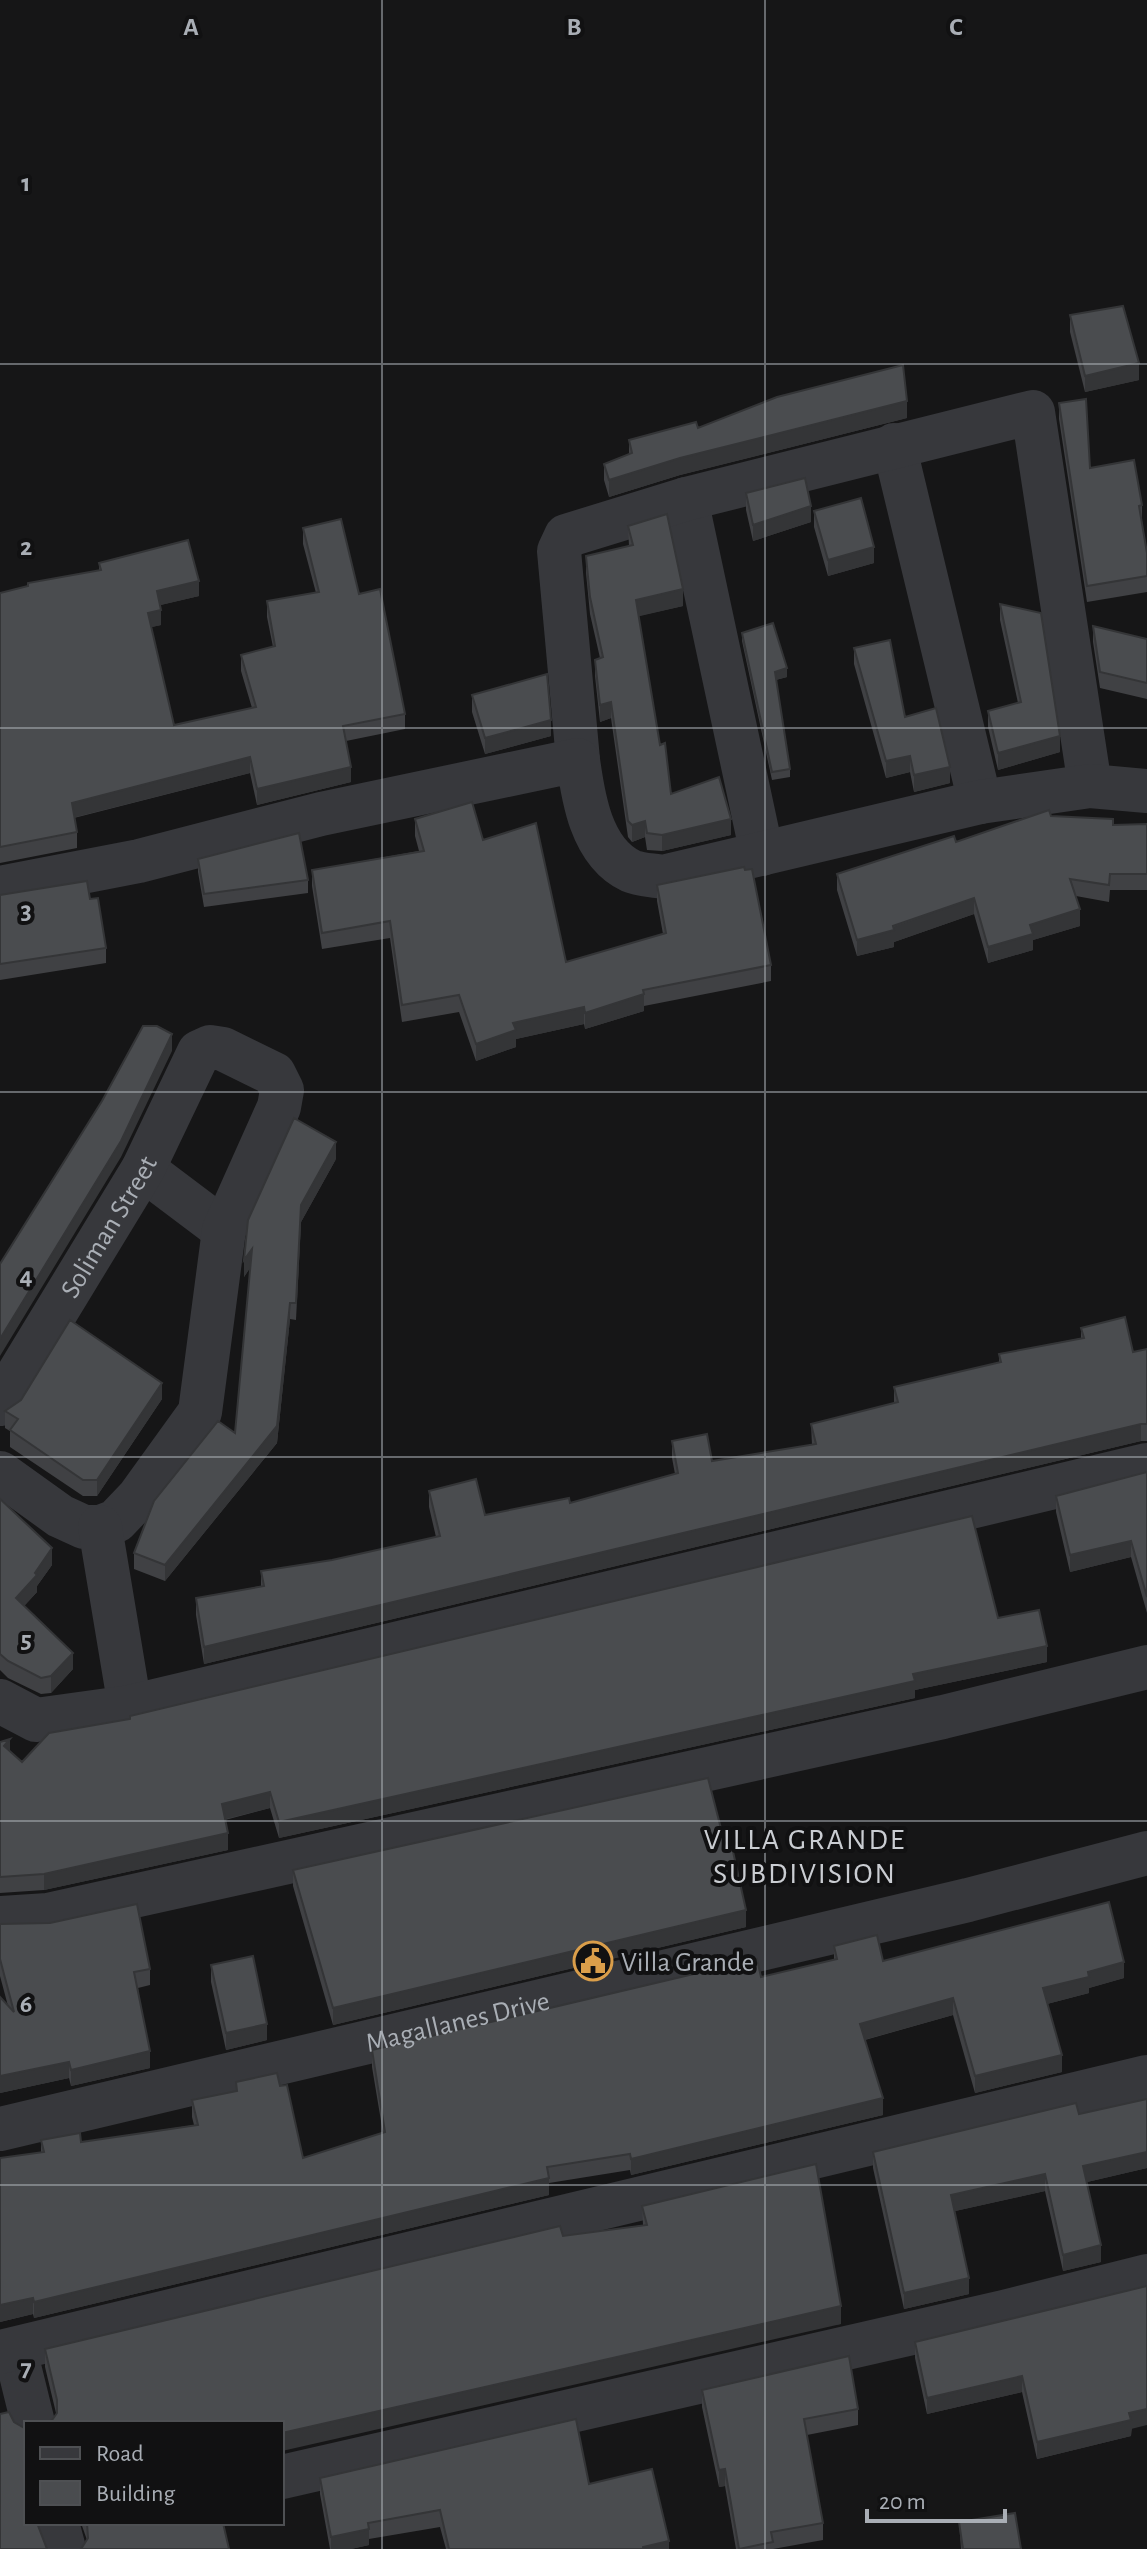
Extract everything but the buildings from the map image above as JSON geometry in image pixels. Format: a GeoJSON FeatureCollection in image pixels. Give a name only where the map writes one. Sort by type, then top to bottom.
{"type":"FeatureCollection","features":[{"type":"Feature","properties":{"kind":"street"},"geometry":{"type":"LineString","coordinates":[[1090,786],[1033,412],[686,499],[566,536],[559,551],[585,809],[612,855],[632,871],[663,877],[980,802],[1090,786],[1147,791]]}},
{"type":"Feature","properties":{"kind":"street"},"geometry":{"type":"LineString","coordinates":[[894,445],[980,802]]}},
{"type":"Feature","properties":{"kind":"street"},"geometry":{"type":"LineString","coordinates":[[686,499],[762,854]]}},
{"type":"Feature","properties":{"kind":"street"},"geometry":{"type":"LineString","coordinates":[[0,888],[139,861],[321,814],[578,760]]}},
{"type":"Feature","properties":{"kind":"street","name":"Soliman Street"},"geometry":{"type":"LineString","coordinates":[[0,1404],[143,1169],[199,1052],[210,1047],[223,1049],[274,1074],[282,1090],[279,1107],[224,1230]]}},
{"type":"Feature","properties":{"kind":"street"},"geometry":{"type":"LineString","coordinates":[[0,1473],[60,1516],[84,1527],[100,1527],[116,1521],[138,1498],[200,1412],[224,1230],[143,1169]]}},
{"type":"Feature","properties":{"kind":"street"},"geometry":{"type":"LineString","coordinates":[[0,1701],[36,1720],[130,1707],[1147,1465]]}},
{"type":"Feature","properties":{"kind":"street"},"geometry":{"type":"LineString","coordinates":[[100,1527],[130,1707]]}},
{"type":"Feature","properties":{"kind":"street"},"geometry":{"type":"LineString","coordinates":[[0,1918],[48,1915],[943,1717],[1147,1667]]}},
{"type":"Feature","properties":{"kind":"street","name":"Magallanes Drive"},"geometry":{"type":"LineString","coordinates":[[0,2129],[968,1900],[1147,1853]]}},
{"type":"Feature","properties":{"kind":"street"},"geometry":{"type":"LineString","coordinates":[[32,2421],[8,2351],[1147,2077]]}},
{"type":"Feature","properties":{"kind":"street"},"geometry":{"type":"LineString","coordinates":[[284,2477],[1004,2312],[1147,2276]]}},
{"type":"Feature","properties":{"kind":"place","name":"Villa Grande"},"geometry":{"type":"Point","coordinates":[593,1961]}},
{"type":"Feature","properties":{"kind":"district","name":"VILLA GRANDE SUBDIVISION"},"geometry":{"type":"Point","coordinates":[805,1856]}}]}
